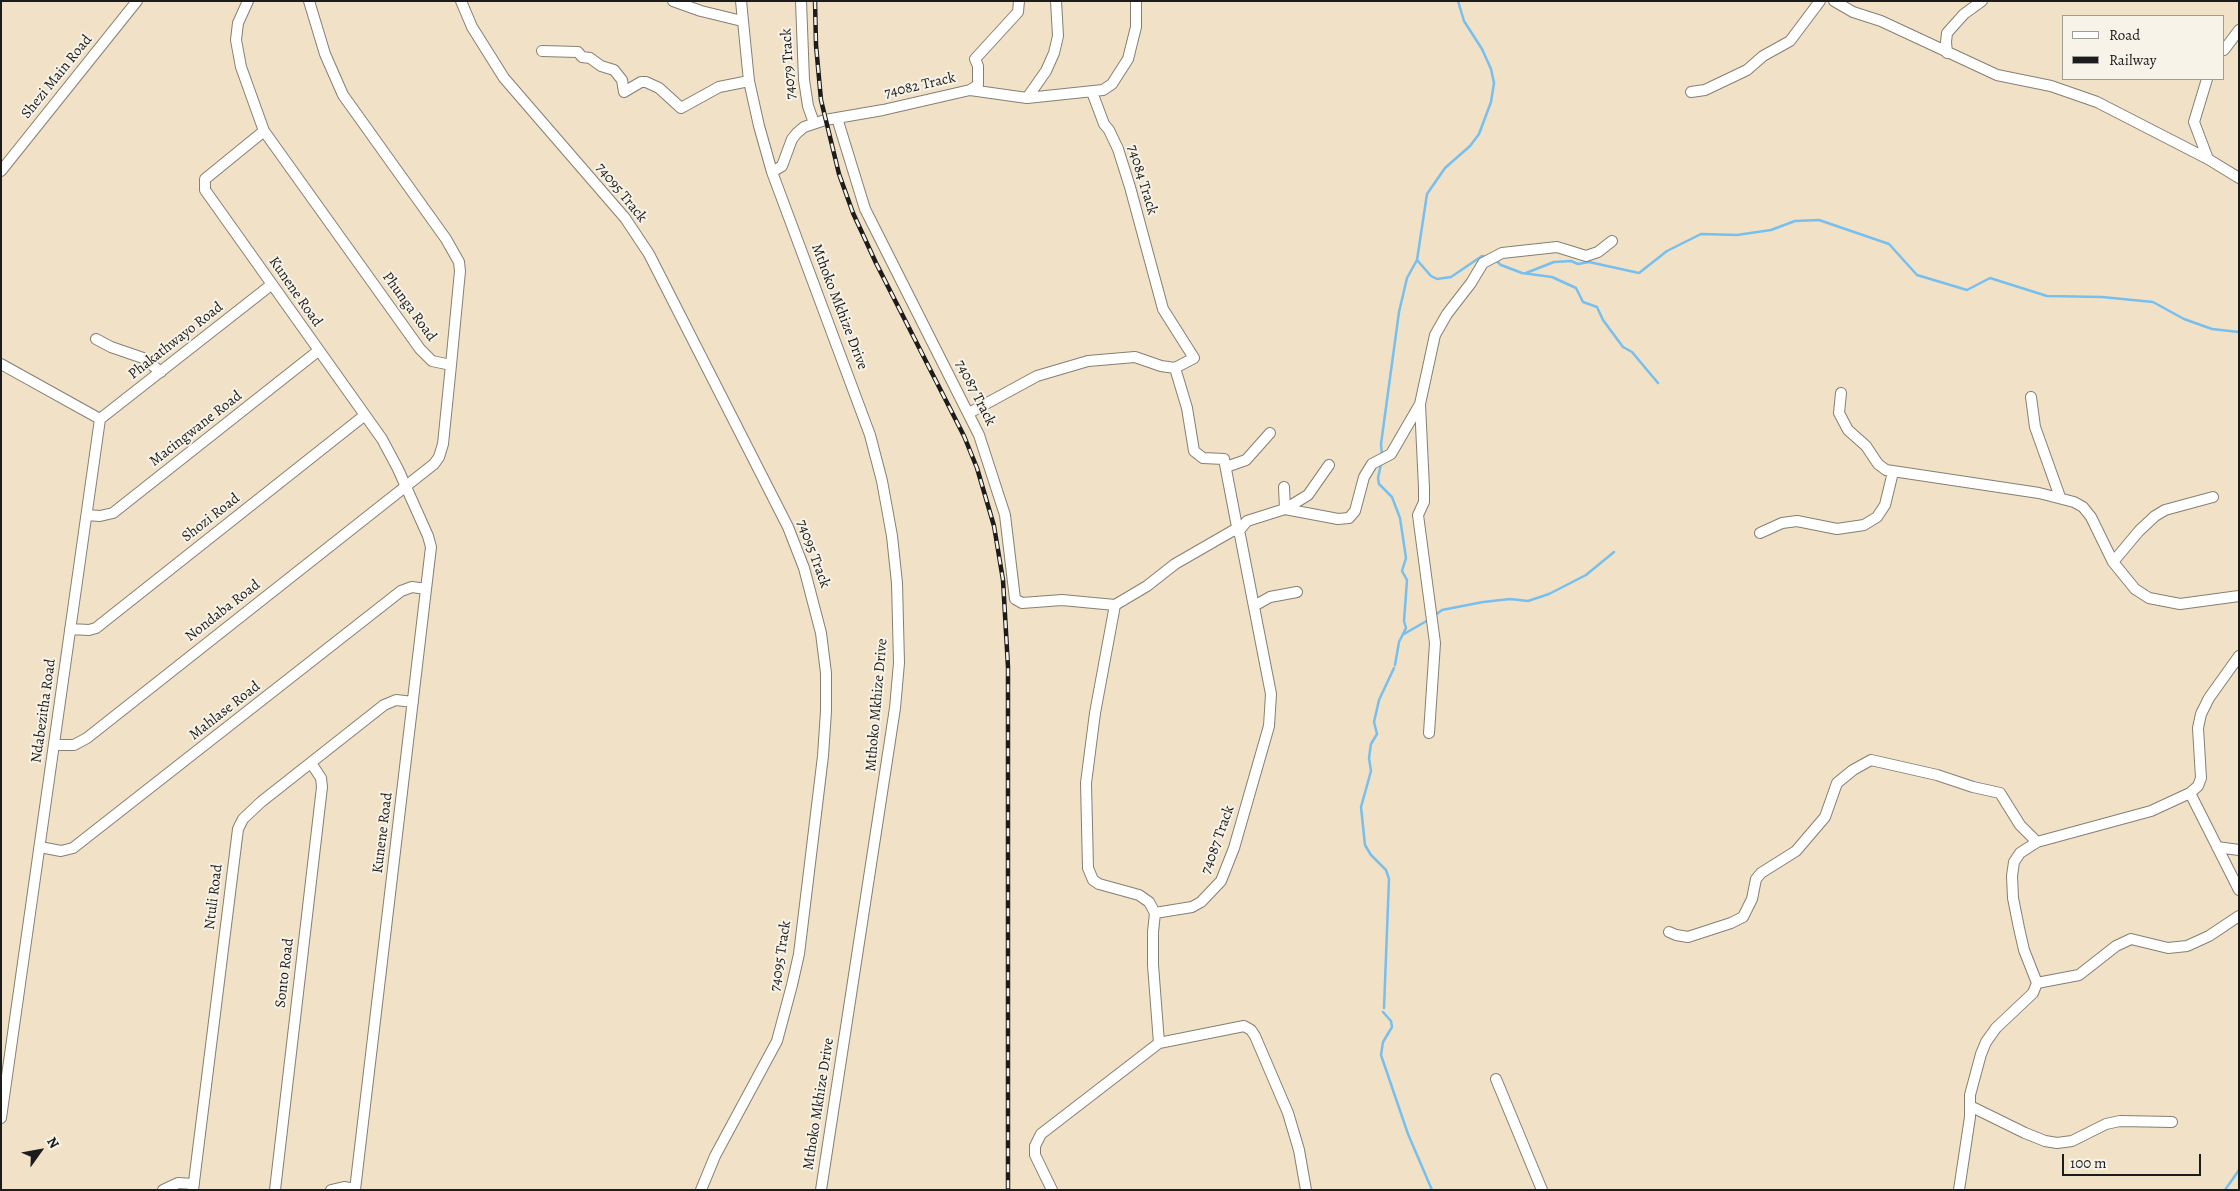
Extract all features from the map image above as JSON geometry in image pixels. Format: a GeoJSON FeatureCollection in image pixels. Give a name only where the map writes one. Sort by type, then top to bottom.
{"type":"FeatureCollection","features":[{"type":"Feature","properties":{"kind":"street","name":"Shezi Main Road"},"geometry":{"type":"LineString","coordinates":[[1,171],[137,1]]}},
{"type":"Feature","properties":{"kind":"street","name":"Phunga Road"},"geometry":{"type":"LineString","coordinates":[[248,1],[238,23],[236,40],[241,67],[264,131],[420,349],[432,361],[451,365],[460,272],[459,262],[446,239],[343,95],[332,71],[309,1]]}},
{"type":"Feature","properties":{"kind":"street","name":"74095 Track"},"geometry":{"type":"LineString","coordinates":[[461,1],[472,27],[504,78],[625,218],[649,254],[788,527],[804,568],[821,633],[826,673],[824,747],[799,954],[777,1041],[715,1156],[701,1190]]}},
{"type":"Feature","properties":{"kind":"street"},"geometry":{"type":"LineString","coordinates":[[673,1],[700,11],[742,21]]}},
{"type":"Feature","properties":{"kind":"street","name":"Mthoko Mkhize Drive"},"geometry":{"type":"LineString","coordinates":[[741,1],[749,81],[772,172],[870,435],[882,481],[892,536],[898,600],[899,663],[895,708],[821,1190]]}},
{"type":"Feature","properties":{"kind":"street","name":"74079 Track"},"geometry":{"type":"LineString","coordinates":[[801,1],[804,80],[808,106],[814,123]]}},
{"type":"Feature","properties":{"kind":"street"},"geometry":{"type":"LineString","coordinates":[[970,90],[978,84],[978,66],[975,58],[1018,12],[1019,1]]}},
{"type":"Feature","properties":{"kind":"street"},"geometry":{"type":"LineString","coordinates":[[1027,98],[1046,71],[1054,53],[1058,36],[1056,1]]}},
{"type":"Feature","properties":{"kind":"street","name":"74082 Track"},"geometry":{"type":"LineString","coordinates":[[772,172],[782,166],[792,140],[797,133],[804,127],[814,123],[970,90],[1013,98],[1104,90],[1112,84],[1122,69],[1133,44],[1136,1]]}},
{"type":"Feature","properties":{"kind":"street"},"geometry":{"type":"LineString","coordinates":[[1691,92],[1705,90],[1747,70],[1763,56],[1790,41],[1820,1]]}},
{"type":"Feature","properties":{"kind":"street"},"geometry":{"type":"LineString","coordinates":[[1834,1],[1853,12],[1881,22],[1996,75],[2051,86],[2096,102],[2208,159],[2239,178]]}},
{"type":"Feature","properties":{"kind":"street"},"geometry":{"type":"LineString","coordinates":[[1947,53],[1947,33],[1957,20],[1982,1]]}},
{"type":"Feature","properties":{"kind":"street"},"geometry":{"type":"LineString","coordinates":[[2225,49],[2239,30]]}},
{"type":"Feature","properties":{"kind":"street"},"geometry":{"type":"LineString","coordinates":[[542,52],[578,52],[601,66],[614,70],[622,80],[624,92],[641,82],[646,82],[658,88],[681,108],[719,86],[749,81]]}},
{"type":"Feature","properties":{"kind":"street"},"geometry":{"type":"LineString","coordinates":[[2207,80],[2194,122],[2208,159]]}},
{"type":"Feature","properties":{"kind":"street","name":"74084 Track"},"geometry":{"type":"LineString","coordinates":[[1092,92],[1104,124],[1110,130],[1130,187],[1143,236],[1144,233],[1163,309],[1194,358],[1175,368]]}},
{"type":"Feature","properties":{"kind":"street","name":"74087 Track"},"geometry":{"type":"LineString","coordinates":[[837,118],[864,209],[980,435],[1005,516],[1015,598],[1022,603],[1062,600],[1115,605]]}},
{"type":"Feature","properties":{"kind":"street","name":"Kunene Road"},"geometry":{"type":"LineString","coordinates":[[264,131],[210,175],[204,184],[205,190],[389,451],[428,536],[431,547],[355,1189]]}},
{"type":"Feature","properties":{"kind":"street"},"geometry":{"type":"LineString","coordinates":[[1429,733],[1435,643],[1418,515],[1424,502],[1420,404],[1435,336],[1447,314],[1472,283],[1483,263],[1502,253],[1557,247],[1586,256],[1598,252],[1612,240]]}},
{"type":"Feature","properties":{"kind":"street","name":"Phakathwayo Road"},"geometry":{"type":"LineString","coordinates":[[100,419],[271,285]]}},
{"type":"Feature","properties":{"kind":"street"},"geometry":{"type":"LineString","coordinates":[[96,339],[111,347],[143,358],[161,372]]}},
{"type":"Feature","properties":{"kind":"street","name":"Macingwane Road"},"geometry":{"type":"LineString","coordinates":[[86,515],[100,516],[113,513],[318,351]]}},
{"type":"Feature","properties":{"kind":"street"},"geometry":{"type":"LineString","coordinates":[[970,413],[1037,376],[1088,361],[1135,357],[1161,366],[1175,368],[1188,408],[1194,451],[1203,458],[1224,459],[1226,467],[1246,460],[1270,433]]}},
{"type":"Feature","properties":{"kind":"street"},"geometry":{"type":"LineString","coordinates":[[1,364],[100,419]]}},
{"type":"Feature","properties":{"kind":"street"},"geometry":{"type":"LineString","coordinates":[[405,486],[434,464],[439,456],[443,444],[451,365]]}},
{"type":"Feature","properties":{"kind":"street"},"geometry":{"type":"LineString","coordinates":[[1841,393],[1839,413],[1848,430],[1866,446],[1882,468],[1893,472],[1993,485],[2060,497],[2083,507],[2091,517],[2113,562],[2135,589],[2149,598],[2180,604],[2239,596]]}},
{"type":"Feature","properties":{"kind":"street"},"geometry":{"type":"LineString","coordinates":[[2031,397],[2035,427],[2060,497]]}},
{"type":"Feature","properties":{"kind":"street"},"geometry":{"type":"LineString","coordinates":[[1285,509],[1338,519],[1349,518],[1355,511],[1364,478],[1372,464],[1391,454],[1420,404]]}},
{"type":"Feature","properties":{"kind":"street","name":"Shozi Road"},"geometry":{"type":"LineString","coordinates":[[70,629],[90,630],[96,628],[365,415]]}},
{"type":"Feature","properties":{"kind":"street","name":"Ndabezitha Road"},"geometry":{"type":"LineString","coordinates":[[1,1118],[100,419]]}},
{"type":"Feature","properties":{"kind":"street"},"geometry":{"type":"LineString","coordinates":[[1159,1043],[1153,965],[1155,913],[1149,902],[1140,895],[1099,884],[1093,880],[1088,868],[1086,782],[1095,713],[1115,605],[1147,586],[1175,564],[1234,530],[1238,532],[1247,521],[1285,509],[1308,495],[1328,465]]}},
{"type":"Feature","properties":{"kind":"street","name":"74087 Track"},"geometry":{"type":"LineString","coordinates":[[1155,913],[1182,910],[1201,902],[1222,881],[1234,848],[1269,726],[1271,694],[1226,467]]}},
{"type":"Feature","properties":{"kind":"street"},"geometry":{"type":"LineString","coordinates":[[1760,533],[1782,523],[1797,521],[1836,529],[1864,525],[1877,517],[1885,505],[1893,472]]}},
{"type":"Feature","properties":{"kind":"street","name":"Nondaba Road"},"geometry":{"type":"LineString","coordinates":[[54,744],[74,745],[87,738],[405,486]]}},
{"type":"Feature","properties":{"kind":"street"},"geometry":{"type":"LineString","coordinates":[[1284,486],[1285,509]]}},
{"type":"Feature","properties":{"kind":"street"},"geometry":{"type":"LineString","coordinates":[[2113,562],[2139,531],[2155,516],[2165,510],[2213,497]]}},
{"type":"Feature","properties":{"kind":"street","name":"Mahlase Road"},"geometry":{"type":"LineString","coordinates":[[40,847],[61,851],[73,848],[402,591],[412,587],[426,589]]}},
{"type":"Feature","properties":{"kind":"street"},"geometry":{"type":"LineString","coordinates":[[1254,606],[1270,597],[1297,592]]}},
{"type":"Feature","properties":{"kind":"street"},"geometry":{"type":"LineString","coordinates":[[1959,1190],[1970,1095],[1986,1042],[2006,1017],[2033,993],[2038,982],[2024,950],[2019,928],[2012,876],[2014,862],[2020,853],[2037,842],[2151,810],[2190,794],[2198,786],[2201,778],[2198,728],[2201,714],[2209,698],[2239,656]]}},
{"type":"Feature","properties":{"kind":"street","name":"Ntuli Road"},"geometry":{"type":"LineString","coordinates":[[193,1187],[238,829],[247,814],[384,705],[396,700],[413,702]]}},
{"type":"Feature","properties":{"kind":"street"},"geometry":{"type":"LineString","coordinates":[[1669,932],[1688,937],[1731,923],[1743,917],[1752,898],[1756,879],[1761,873],[1796,851],[1825,817],[1837,783],[1853,770],[1871,760],[1937,775],[1973,787],[2000,793],[2020,825],[2037,842]]}},
{"type":"Feature","properties":{"kind":"street","name":"Sonto Road"},"geometry":{"type":"LineString","coordinates":[[275,1190],[322,787],[321,778],[311,763]]}},
{"type":"Feature","properties":{"kind":"street"},"geometry":{"type":"LineString","coordinates":[[2190,794],[2239,890]]}},
{"type":"Feature","properties":{"kind":"street"},"geometry":{"type":"LineString","coordinates":[[2216,848],[2239,850]]}},
{"type":"Feature","properties":{"kind":"street"},"geometry":{"type":"LineString","coordinates":[[2038,982],[2079,975],[2116,946],[2130,939],[2168,948],[2187,946],[2208,936],[2239,916]]}},
{"type":"Feature","properties":{"kind":"street"},"geometry":{"type":"LineString","coordinates":[[1052,1190],[1035,1155],[1037,1140],[1042,1134],[1159,1043],[1244,1026],[1251,1030],[1288,1113],[1300,1150],[1306,1190]]}},
{"type":"Feature","properties":{"kind":"street"},"geometry":{"type":"LineString","coordinates":[[1496,1078],[1542,1190]]}},
{"type":"Feature","properties":{"kind":"street"},"geometry":{"type":"LineString","coordinates":[[1970,1106],[2025,1133],[2045,1141],[2057,1142],[2072,1141],[2106,1124],[2120,1121],[2172,1122]]}},
{"type":"Feature","properties":{"kind":"street"},"geometry":{"type":"LineString","coordinates":[[163,1190],[178,1183],[193,1187]]}},
{"type":"Feature","properties":{"kind":"street"},"geometry":{"type":"LineString","coordinates":[[331,1190],[344,1187],[355,1189]]}},
{"type":"Feature","properties":{"kind":"waterway"},"geometry":{"type":"LineString","coordinates":[[1382,456],[1381,444],[1399,312],[1407,278],[1417,260],[1427,194],[1445,168],[1470,146],[1479,134],[1491,102],[1494,83],[1491,69],[1482,49],[1464,21],[1458,1]]}},
{"type":"Feature","properties":{"kind":"waterway"},"geometry":{"type":"LineString","coordinates":[[1526,273],[1554,262],[1571,261],[1578,264],[1589,262],[1639,273],[1667,251],[1701,234],[1737,235],[1771,230],[1795,221],[1819,220],[1889,244],[1917,275],[1967,290],[1990,278],[2047,296],[2102,297],[2153,302],[2184,319],[2212,329],[2239,332]]}},
{"type":"Feature","properties":{"kind":"waterway"},"geometry":{"type":"LineString","coordinates":[[1417,260],[1431,276],[1437,279],[1451,277],[1482,256],[1486,257]]}},
{"type":"Feature","properties":{"kind":"waterway"},"geometry":{"type":"LineString","coordinates":[[1494,259],[1501,265],[1522,273],[1552,277],[1576,288],[1583,302],[1597,307],[1603,320],[1623,347],[1632,352],[1658,383]]}},
{"type":"Feature","properties":{"kind":"waterway"},"geometry":{"type":"LineString","coordinates":[[1381,464],[1378,478],[1379,484],[1392,497],[1400,518],[1406,558],[1402,571],[1407,580],[1404,621],[1406,628],[1399,642],[1395,665]]}},
{"type":"Feature","properties":{"kind":"waterway"},"geometry":{"type":"LineString","coordinates":[[1434,616],[1442,610],[1483,602],[1510,599],[1528,601],[1549,594],[1586,575],[1614,552]]}},
{"type":"Feature","properties":{"kind":"waterway"},"geometry":{"type":"LineString","coordinates":[[1404,634],[1430,619]]}},
{"type":"Feature","properties":{"kind":"waterway"},"geometry":{"type":"LineString","coordinates":[[1384,1008],[1389,879],[1386,870],[1371,855],[1365,845],[1361,807],[1371,771],[1369,758],[1371,744],[1377,734],[1374,722],[1379,700],[1394,668]]}},
{"type":"Feature","properties":{"kind":"waterway"},"geometry":{"type":"LineString","coordinates":[[1383,1012],[1391,1021],[1392,1027],[1383,1042],[1381,1055],[1408,1134],[1432,1190]]}},
{"type":"Feature","properties":{"kind":"waterway"},"geometry":{"type":"LineString","coordinates":[[2225,1190],[2239,1170]]}},
{"type":"Feature","properties":{"kind":"railway"},"geometry":{"type":"LineString","coordinates":[[815,1],[816,45],[821,100],[839,174],[853,213],[876,263],[964,436],[977,468],[994,526],[1003,580],[1008,667],[1008,1190]]}}]}
